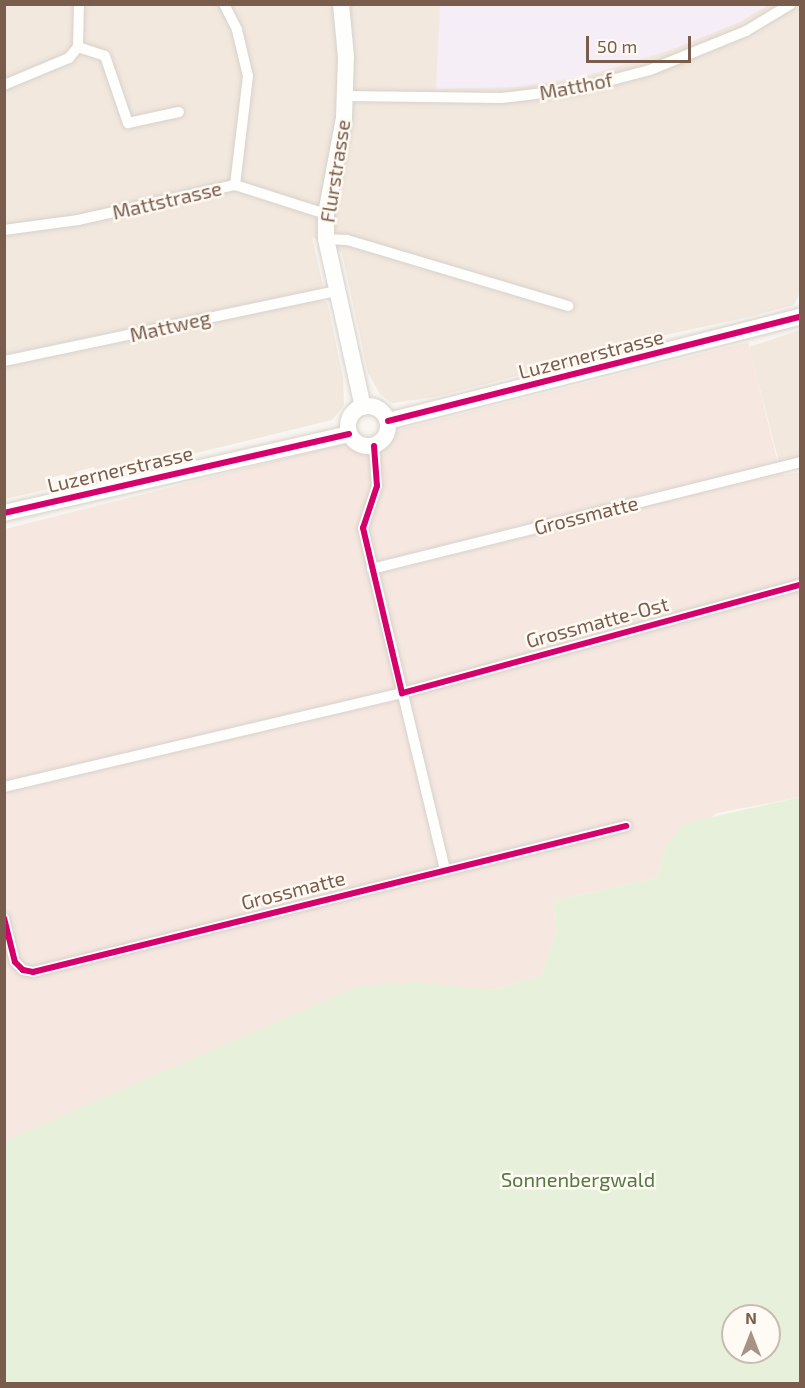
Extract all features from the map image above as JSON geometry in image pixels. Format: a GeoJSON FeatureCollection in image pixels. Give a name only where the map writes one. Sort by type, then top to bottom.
{"type":"FeatureCollection","features":[{"type":"Feature","properties":{"kind":"main road","name":"Flurstrasse"},"geometry":{"type":"LineString","coordinates":[[341,4],[346,57],[345,96],[326,214],[326,239],[363,407]]}},
{"type":"Feature","properties":{"kind":"main road","name":"Luzernerstrasse"},"geometry":{"type":"LineString","coordinates":[[388,421],[801,317]]}},
{"type":"Feature","properties":{"kind":"main road"},"geometry":{"type":"LineString","coordinates":[[363,407],[376,408],[388,421],[387,434],[374,446],[357,444],[349,434],[352,415],[363,407]]}},
{"type":"Feature","properties":{"kind":"main road","name":"Luzernerstrasse"},"geometry":{"type":"LineString","coordinates":[[4,513],[349,434]]}},
{"type":"Feature","properties":{"kind":"street"},"geometry":{"type":"LineString","coordinates":[[4,85],[55,66],[78,47],[79,4]]}},
{"type":"Feature","properties":{"kind":"street"},"geometry":{"type":"LineString","coordinates":[[224,4],[237,30],[248,76],[236,185]]}},
{"type":"Feature","properties":{"kind":"street","name":"Matthof"},"geometry":{"type":"LineString","coordinates":[[345,96],[502,98],[577,89],[650,70],[746,31],[792,4]]}},
{"type":"Feature","properties":{"kind":"street"},"geometry":{"type":"LineString","coordinates":[[78,47],[105,56],[128,123],[179,112]]}},
{"type":"Feature","properties":{"kind":"street","name":"Mattstrasse"},"geometry":{"type":"LineString","coordinates":[[4,230],[78,219],[236,185],[326,214]]}},
{"type":"Feature","properties":{"kind":"street"},"geometry":{"type":"LineString","coordinates":[[326,239],[347,240],[568,306]]}},
{"type":"Feature","properties":{"kind":"street","name":"Mattweg"},"geometry":{"type":"LineString","coordinates":[[4,361],[336,291]]}},
{"type":"Feature","properties":{"kind":"street"},"geometry":{"type":"LineString","coordinates":[[374,446],[378,480],[363,528],[445,870]]}},
{"type":"Feature","properties":{"kind":"street","name":"Grossmatte"},"geometry":{"type":"LineString","coordinates":[[372,569],[801,462]]}},
{"type":"Feature","properties":{"kind":"street","name":"Grossmatte-Ost"},"geometry":{"type":"LineString","coordinates":[[402,693],[801,585]]}},
{"type":"Feature","properties":{"kind":"street"},"geometry":{"type":"LineString","coordinates":[[4,787],[402,693]]}},
{"type":"Feature","properties":{"kind":"street","name":"Grossmatte"},"geometry":{"type":"LineString","coordinates":[[4,918],[15,962],[23,970],[33,972],[626,826]]}},
{"type":"Feature","properties":{"kind":"shaded area"},"geometry":{"type":"Polygon","coordinates":[[[440,4],[768,5],[740,22],[671,50],[585,76],[518,87],[436,89],[440,4]]]}},
{"type":"Feature","properties":{"kind":"shaded area"},"geometry":{"type":"Polygon","coordinates":[[[5,5],[800,5],[800,292],[794,305],[633,342],[576,361],[435,397],[392,403],[380,394],[368,373],[342,253],[312,237],[323,286],[319,289],[5,355],[5,5]]]}},
{"type":"Feature","properties":{"kind":"shaded area"},"geometry":{"type":"Polygon","coordinates":[[[319,300],[327,302],[343,377],[344,405],[332,420],[97,477],[94,467],[75,472],[77,482],[68,484],[65,474],[45,479],[48,489],[5,499],[5,366],[319,300]]]}},
{"type":"Feature","properties":{"kind":"shaded area"},"geometry":{"type":"Polygon","coordinates":[[[800,330],[800,457],[779,462],[749,347],[800,330]]]}},
{"type":"Feature","properties":{"kind":"shaded area"},"geometry":{"type":"Polygon","coordinates":[[[748,342],[781,475],[800,472],[800,797],[718,813],[667,846],[656,878],[553,901],[557,931],[541,976],[491,990],[404,984],[5,1141],[5,529],[748,342]]]}},
{"type":"Feature","properties":{"kind":"green space","name":"Sonnenbergwald"},"geometry":{"type":"Polygon","coordinates":[[[800,797],[800,1383],[5,1383],[5,1141],[358,986],[418,982],[491,990],[541,976],[557,931],[553,901],[656,878],[667,846],[682,824],[800,797]]]}},
{"type":"Feature","properties":{"kind":"cycle path"},"geometry":{"type":"LineString","coordinates":[[388,421],[800,317]]}},
{"type":"Feature","properties":{"kind":"cycle path"},"geometry":{"type":"LineString","coordinates":[[4,513],[349,434]]}},
{"type":"Feature","properties":{"kind":"cycle path"},"geometry":{"type":"LineString","coordinates":[[374,446],[377,486],[363,528],[402,693],[800,585]]}},
{"type":"Feature","properties":{"kind":"cycle path"},"geometry":{"type":"LineString","coordinates":[[4,918],[15,962],[23,970],[33,972],[626,826]]}}]}
